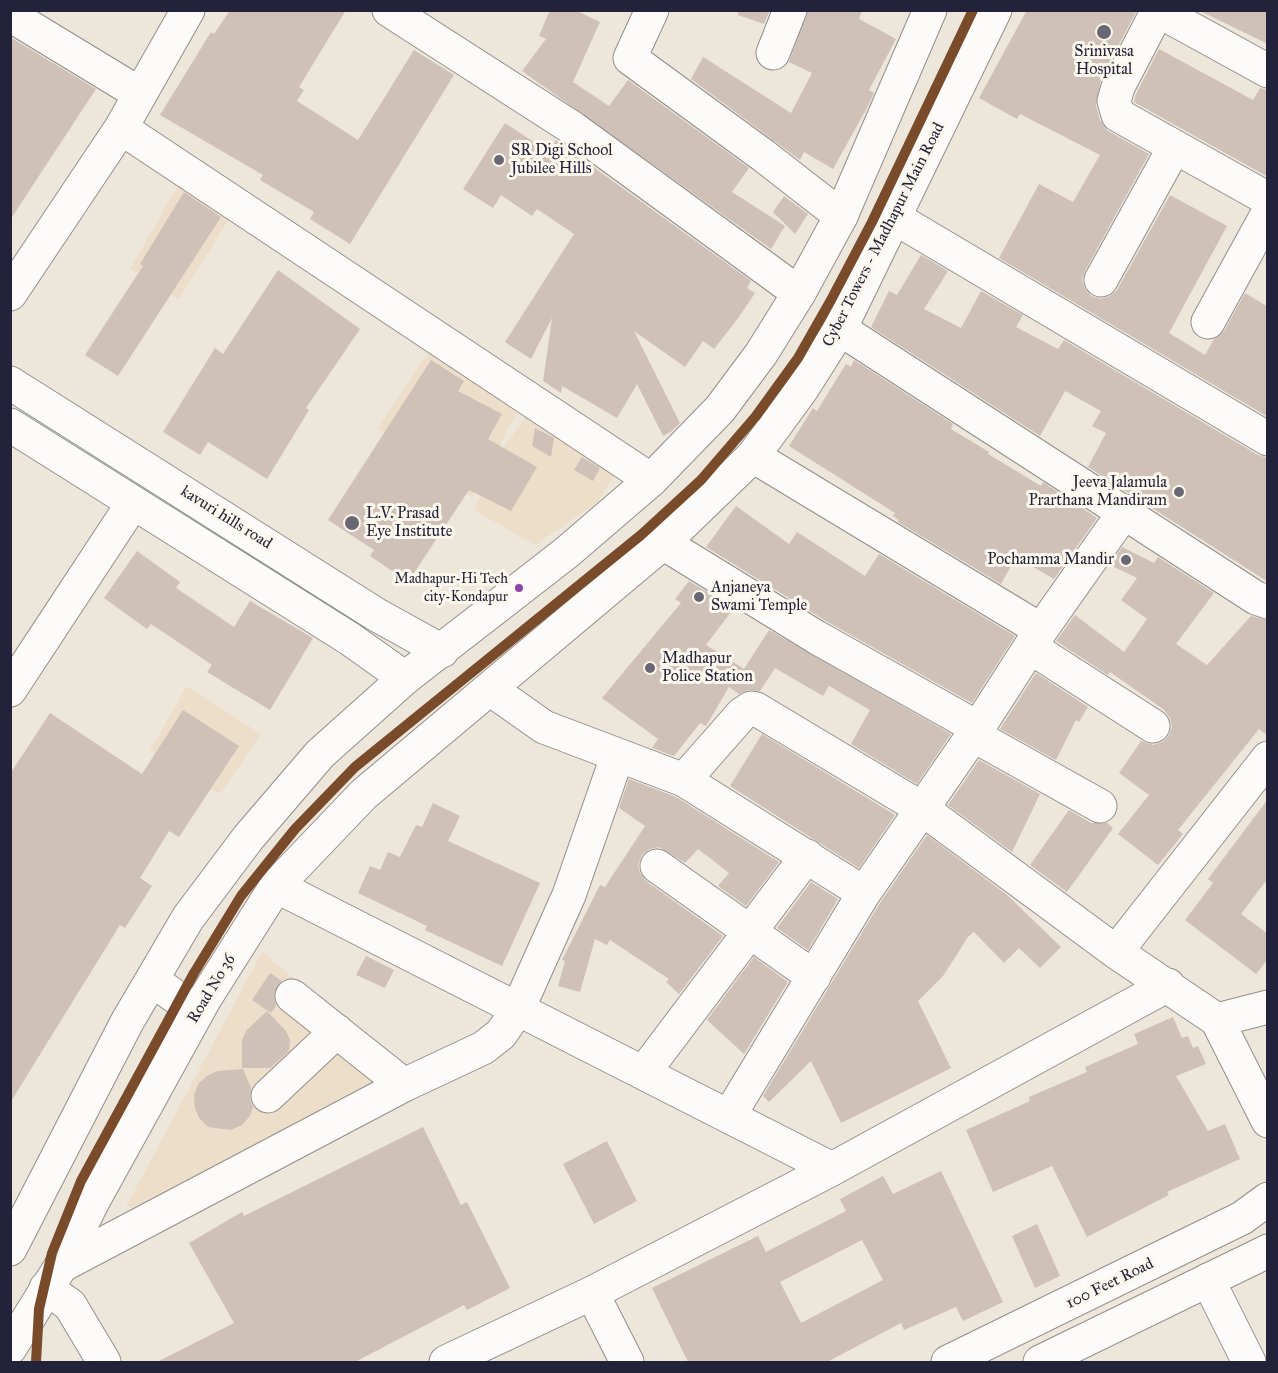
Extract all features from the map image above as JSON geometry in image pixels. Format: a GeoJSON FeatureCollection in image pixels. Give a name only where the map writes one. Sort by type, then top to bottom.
{"type":"FeatureCollection","features":[{"type":"Feature","properties":{"kind":"street"},"geometry":{"type":"LineString","coordinates":[[10,294],[121,128],[188,10]]}},
{"type":"Feature","properties":{"kind":"street"},"geometry":{"type":"LineString","coordinates":[[389,10],[574,129],[799,293]]}},
{"type":"Feature","properties":{"kind":"street"},"geometry":{"type":"LineString","coordinates":[[652,10],[630,58],[764,156],[841,216]]}},
{"type":"Feature","properties":{"kind":"street"},"geometry":{"type":"LineString","coordinates":[[773,53],[790,10]]}},
{"type":"Feature","properties":{"kind":"street"},"geometry":{"type":"LineString","coordinates":[[10,1249],[88,1096],[152,980],[188,918],[248,838],[320,754],[405,678],[566,553],[651,480],[720,409],[761,354],[799,293],[841,216],[930,10]]}},
{"type":"Feature","properties":{"kind":"street","name":"Cyber Towers - Madhapur Main Road"},"geometry":{"type":"LineString","coordinates":[[490,689],[663,543],[753,456],[802,389],[840,329],[995,10]]}},
{"type":"Feature","properties":{"kind":"street"},"geometry":{"type":"LineString","coordinates":[[1268,71],[1158,11],[1118,87],[1114,101],[1118,115],[1268,199]]}},
{"type":"Feature","properties":{"kind":"street"},"geometry":{"type":"LineString","coordinates":[[10,15],[140,94]]}},
{"type":"Feature","properties":{"kind":"street"},"geometry":{"type":"LineString","coordinates":[[121,128],[651,480]]}},
{"type":"Feature","properties":{"kind":"street"},"geometry":{"type":"LineString","coordinates":[[1101,280],[1174,148]]}},
{"type":"Feature","properties":{"kind":"street"},"geometry":{"type":"LineString","coordinates":[[1208,322],[1268,213]]}},
{"type":"Feature","properties":{"kind":"street"},"geometry":{"type":"LineString","coordinates":[[895,218],[1268,439]]}},
{"type":"Feature","properties":{"kind":"street"},"geometry":{"type":"LineString","coordinates":[[840,329],[1125,511],[1256,598],[1268,602]]}},
{"type":"Feature","properties":{"kind":"street","name":"kavuri hills road"},"geometry":{"type":"LineString","coordinates":[[10,383],[354,600],[442,651]]}},
{"type":"Feature","properties":{"kind":"street"},"geometry":{"type":"LineString","coordinates":[[10,425],[336,630],[405,678]]}},
{"type":"Feature","properties":{"kind":"street"},"geometry":{"type":"LineString","coordinates":[[753,456],[1036,638],[1153,726]]}},
{"type":"Feature","properties":{"kind":"street"},"geometry":{"type":"LineString","coordinates":[[10,690],[133,503]]}},
{"type":"Feature","properties":{"kind":"street"},"geometry":{"type":"LineString","coordinates":[[729,1116],[864,893],[976,732],[1036,638],[1125,511]]}},
{"type":"Feature","properties":{"kind":"street"},"geometry":{"type":"LineString","coordinates":[[663,543],[1100,806]]}},
{"type":"Feature","properties":{"kind":"street"},"geometry":{"type":"LineString","coordinates":[[336,630],[354,600]]}},
{"type":"Feature","properties":{"kind":"street"},"geometry":{"type":"LineString","coordinates":[[490,689],[544,727],[617,757],[684,780],[864,893]]}},
{"type":"Feature","properties":{"kind":"street","name":"Road No 36"},"geometry":{"type":"LineString","coordinates":[[10,1348],[54,1277],[97,1193],[197,1012],[276,886],[364,794],[490,689]]}},
{"type":"Feature","properties":{"kind":"street"},"geometry":{"type":"LineString","coordinates":[[684,780],[742,714],[751,708],[921,808],[1116,952],[1217,1020],[1268,1121]]}},
{"type":"Feature","properties":{"kind":"street"},"geometry":{"type":"LineString","coordinates":[[104,1362],[54,1277],[405,1085],[483,1048],[501,1034],[518,1009],[569,895],[617,757]]}},
{"type":"Feature","properties":{"kind":"street"},"geometry":{"type":"LineString","coordinates":[[1116,952],[1268,758]]}},
{"type":"Feature","properties":{"kind":"street"},"geometry":{"type":"LineString","coordinates":[[644,1072],[807,856]]}},
{"type":"Feature","properties":{"kind":"street"},"geometry":{"type":"LineString","coordinates":[[657,866],[814,977]]}},
{"type":"Feature","properties":{"kind":"street"},"geometry":{"type":"LineString","coordinates":[[276,886],[832,1168]]}},
{"type":"Feature","properties":{"kind":"street"},"geometry":{"type":"LineString","coordinates":[[152,980],[197,1012]]}},
{"type":"Feature","properties":{"kind":"street"},"geometry":{"type":"LineString","coordinates":[[446,1362],[592,1293],[832,1168],[1168,985]]}},
{"type":"Feature","properties":{"kind":"street"},"geometry":{"type":"LineString","coordinates":[[292,996],[405,1085]]}},
{"type":"Feature","properties":{"kind":"street"},"geometry":{"type":"LineString","coordinates":[[1217,1020],[1268,1007]]}},
{"type":"Feature","properties":{"kind":"street"},"geometry":{"type":"LineString","coordinates":[[268,1096],[337,1031]]}},
{"type":"Feature","properties":{"kind":"street","name":"100 Feet Road"},"geometry":{"type":"LineString","coordinates":[[948,1362],[1242,1218],[1268,1199]]}},
{"type":"Feature","properties":{"kind":"street"},"geometry":{"type":"LineString","coordinates":[[1040,1362],[1268,1251]]}},
{"type":"Feature","properties":{"kind":"street"},"geometry":{"type":"LineString","coordinates":[[1208,1280],[1249,1362]]}},
{"type":"Feature","properties":{"kind":"street"},"geometry":{"type":"LineString","coordinates":[[592,1293],[627,1362]]}},
{"type":"Feature","properties":{"kind":"street"},"geometry":{"type":"LineString","coordinates":[[1016,1330],[1033,1362]]}},
{"type":"Feature","properties":{"kind":"shaded area"},"geometry":{"type":"Polygon","coordinates":[[[180,182],[233,213],[179,299],[130,269],[180,182]]]}},
{"type":"Feature","properties":{"kind":"shaded area"},"geometry":{"type":"Polygon","coordinates":[[[433,345],[522,403],[472,497],[378,428],[433,345]]]}},
{"type":"Feature","properties":{"kind":"shaded area"},"geometry":{"type":"Polygon","coordinates":[[[533,408],[620,465],[597,503],[535,545],[474,510],[506,444],[533,408]]]}},
{"type":"Feature","properties":{"kind":"shaded area"},"geometry":{"type":"Polygon","coordinates":[[[187,686],[261,734],[220,794],[150,750],[187,686]]]}},
{"type":"Feature","properties":{"kind":"shaded area"},"geometry":{"type":"Polygon","coordinates":[[[262,952],[404,1069],[139,1213],[127,1205],[262,952]]]}},
{"type":"Feature","properties":{"kind":"building"},"geometry":{"type":"Polygon","coordinates":[[[230,10],[346,10],[299,87],[304,90],[297,101],[358,140],[414,50],[454,75],[350,244],[310,219],[314,212],[260,180],[263,175],[160,115],[211,32],[214,34],[230,10]]]}},
{"type":"Feature","properties":{"kind":"building"},"geometry":{"type":"Polygon","coordinates":[[[550,10],[575,10],[600,22],[573,82],[609,106],[628,80],[749,168],[732,192],[785,226],[771,249],[522,71],[546,39],[539,36],[550,10]]]}},
{"type":"Feature","properties":{"kind":"building"},"geometry":{"type":"Polygon","coordinates":[[[738,10],[770,10],[764,24],[738,15],[738,10]]]}},
{"type":"Feature","properties":{"kind":"building"},"geometry":{"type":"Polygon","coordinates":[[[808,10],[862,10],[859,19],[896,39],[869,90],[874,93],[868,106],[833,169],[804,152],[800,160],[691,79],[703,57],[791,113],[812,73],[789,62],[808,10]]]}},
{"type":"Feature","properties":{"kind":"building"},"geometry":{"type":"Polygon","coordinates":[[[1027,10],[1137,10],[1101,79],[1096,106],[1100,120],[1108,131],[1149,154],[1082,280],[1091,296],[1101,299],[1117,290],[1170,195],[1227,226],[1169,333],[1205,355],[1214,339],[1224,331],[1245,293],[1268,307],[1268,417],[999,258],[1039,184],[1073,202],[1100,155],[1020,114],[1017,119],[979,98],[1027,10]]]}},
{"type":"Feature","properties":{"kind":"building"},"geometry":{"type":"Polygon","coordinates":[[[1198,10],[1268,10],[1268,44],[1198,10]]]}},
{"type":"Feature","properties":{"kind":"building"},"geometry":{"type":"Polygon","coordinates":[[[10,37],[96,89],[10,220],[10,37]]]}},
{"type":"Feature","properties":{"kind":"building"},"geometry":{"type":"Polygon","coordinates":[[[1159,49],[1253,100],[1260,88],[1268,90],[1268,177],[1134,102],[1159,49]]]}},
{"type":"Feature","properties":{"kind":"building"},"geometry":{"type":"Polygon","coordinates":[[[505,123],[549,152],[556,140],[751,281],[747,288],[755,293],[739,317],[714,349],[703,341],[685,367],[634,331],[680,423],[663,436],[637,384],[617,418],[562,386],[561,393],[543,381],[552,318],[531,359],[505,342],[574,234],[537,209],[532,216],[501,195],[493,208],[463,189],[505,123]]]}},
{"type":"Feature","properties":{"kind":"building"},"geometry":{"type":"Polygon","coordinates":[[[184,192],[221,217],[118,376],[85,355],[143,266],[140,264],[184,192]]]}},
{"type":"Feature","properties":{"kind":"building"},"geometry":{"type":"Polygon","coordinates":[[[784,196],[808,214],[795,234],[773,212],[784,196]]]}},
{"type":"Feature","properties":{"kind":"building"},"geometry":{"type":"Polygon","coordinates":[[[921,255],[948,271],[924,309],[961,328],[981,291],[1023,315],[1016,327],[1058,349],[1064,340],[1258,455],[1268,458],[1268,582],[1088,467],[1106,433],[1092,426],[1101,411],[1065,391],[1040,436],[871,327],[889,291],[897,295],[921,255]]]}},
{"type":"Feature","properties":{"kind":"building"},"geometry":{"type":"Polygon","coordinates":[[[278,270],[360,329],[306,408],[309,410],[267,479],[208,442],[200,455],[163,432],[215,348],[223,354],[278,270]]]}},
{"type":"Feature","properties":{"kind":"building"},"geometry":{"type":"Polygon","coordinates":[[[431,360],[464,381],[458,391],[502,414],[488,439],[537,467],[511,511],[469,490],[408,582],[370,556],[374,550],[328,520],[431,360]]]}},
{"type":"Feature","properties":{"kind":"building"},"geometry":{"type":"Polygon","coordinates":[[[854,360],[953,424],[951,429],[989,452],[988,454],[1041,486],[1043,482],[1097,518],[1054,579],[1016,557],[1001,584],[898,522],[899,520],[893,516],[895,513],[789,446],[813,408],[817,411],[846,364],[851,367],[854,360]]]}},
{"type":"Feature","properties":{"kind":"building"},"geometry":{"type":"Polygon","coordinates":[[[535,428],[554,438],[551,457],[532,446],[535,428]]]}},
{"type":"Feature","properties":{"kind":"building"},"geometry":{"type":"Polygon","coordinates":[[[582,457],[600,468],[593,481],[574,470],[582,457]]]}},
{"type":"Feature","properties":{"kind":"building"},"geometry":{"type":"Polygon","coordinates":[[[736,506],[789,544],[797,532],[865,576],[879,554],[1015,636],[972,703],[826,621],[706,547],[736,506]]]}},
{"type":"Feature","properties":{"kind":"building"},"geometry":{"type":"Polygon","coordinates":[[[1122,547],[1154,563],[1158,557],[1214,593],[1176,644],[1207,665],[1251,616],[1268,620],[1268,736],[1259,729],[1178,830],[1183,834],[1158,865],[1118,834],[1149,795],[1119,773],[1141,741],[1153,745],[1168,737],[1172,727],[1170,718],[1163,709],[1110,672],[1108,675],[1056,641],[1075,615],[1124,652],[1147,619],[1121,600],[1137,578],[1110,565],[1122,547]]]}},
{"type":"Feature","properties":{"kind":"building"},"geometry":{"type":"Polygon","coordinates":[[[137,551],[180,582],[176,588],[234,627],[250,601],[313,638],[270,710],[207,672],[212,665],[151,624],[147,629],[104,598],[137,551]]]}},
{"type":"Feature","properties":{"kind":"building"},"geometry":{"type":"Polygon","coordinates":[[[689,581],[734,608],[706,645],[744,669],[769,630],[951,734],[917,784],[851,744],[870,710],[829,686],[823,696],[775,668],[760,691],[748,690],[739,694],[729,687],[706,726],[700,723],[674,756],[652,748],[658,739],[602,698],[681,603],[675,599],[689,581]]]}},
{"type":"Feature","properties":{"kind":"building"},"geometry":{"type":"Polygon","coordinates":[[[1036,673],[1088,707],[1079,722],[1076,720],[1056,760],[1000,729],[1036,673]]]}},
{"type":"Feature","properties":{"kind":"building"},"geometry":{"type":"Polygon","coordinates":[[[183,710],[239,746],[179,837],[169,831],[140,878],[152,886],[125,928],[120,925],[10,1103],[10,774],[50,713],[142,774],[183,710]]]}},
{"type":"Feature","properties":{"kind":"building"},"geometry":{"type":"Polygon","coordinates":[[[762,734],[895,815],[859,868],[730,786],[762,734]]]}},
{"type":"Feature","properties":{"kind":"building"},"geometry":{"type":"Polygon","coordinates":[[[979,760],[1040,794],[1012,852],[948,805],[979,760]]]}},
{"type":"Feature","properties":{"kind":"building"},"geometry":{"type":"Polygon","coordinates":[[[629,779],[676,797],[779,862],[746,906],[718,886],[729,873],[698,849],[685,863],[659,847],[650,849],[642,855],[638,865],[646,881],[723,936],[679,994],[666,982],[669,979],[610,940],[607,945],[595,939],[580,992],[558,986],[565,961],[562,960],[600,885],[605,887],[645,826],[619,808],[629,779]]]}},
{"type":"Feature","properties":{"kind":"building"},"geometry":{"type":"Polygon","coordinates":[[[1268,799],[1268,878],[1241,914],[1268,934],[1268,959],[1256,974],[1185,920],[1213,883],[1208,879],[1268,799]]]}},
{"type":"Feature","properties":{"kind":"building"},"geometry":{"type":"Polygon","coordinates":[[[433,803],[460,816],[448,841],[540,883],[502,966],[425,930],[427,926],[358,893],[370,866],[380,870],[388,852],[400,857],[416,825],[422,827],[433,803]]]}},
{"type":"Feature","properties":{"kind":"building"},"geometry":{"type":"Polygon","coordinates":[[[1069,810],[1091,823],[1107,823],[1113,828],[1067,892],[1030,865],[1069,810]]]}},
{"type":"Feature","properties":{"kind":"building"},"geometry":{"type":"Polygon","coordinates":[[[927,835],[1007,895],[1061,947],[1040,968],[1019,948],[1004,963],[974,932],[968,937],[943,976],[918,1001],[951,1068],[841,1123],[811,1061],[769,1102],[763,1096],[880,903],[927,835]]]}},
{"type":"Feature","properties":{"kind":"building"},"geometry":{"type":"Polygon","coordinates":[[[811,882],[838,899],[808,950],[777,928],[811,882]]]}},
{"type":"Feature","properties":{"kind":"building"},"geometry":{"type":"Polygon","coordinates":[[[366,956],[394,970],[385,988],[356,975],[366,956]]]}},
{"type":"Feature","properties":{"kind":"building"},"geometry":{"type":"Polygon","coordinates":[[[754,957],[788,982],[744,1054],[707,1020],[754,957]]]}},
{"type":"Feature","properties":{"kind":"building"},"geometry":{"type":"Polygon","coordinates":[[[270,973],[282,981],[274,993],[276,1006],[271,1013],[252,1000],[270,973]]]}},
{"type":"Feature","properties":{"kind":"building"},"geometry":{"type":"Polygon","coordinates":[[[267,1011],[286,1031],[290,1040],[289,1051],[270,1068],[242,1068],[242,1040],[246,1031],[267,1011]]]}},
{"type":"Feature","properties":{"kind":"building"},"geometry":{"type":"Polygon","coordinates":[[[1173,1017],[1182,1038],[1188,1036],[1193,1048],[1198,1046],[1206,1064],[1176,1076],[1208,1131],[1225,1124],[1240,1159],[1167,1192],[1169,1195],[1087,1237],[1052,1166],[993,1192],[966,1130],[1030,1101],[1029,1097],[1087,1072],[1085,1067],[1138,1044],[1134,1034],[1173,1017]]]}},
{"type":"Feature","properties":{"kind":"building"},"geometry":{"type":"Polygon","coordinates":[[[243,1069],[251,1088],[250,1100],[253,1107],[250,1116],[242,1125],[231,1130],[208,1127],[199,1118],[195,1108],[194,1096],[198,1084],[217,1071],[243,1069]]]}},
{"type":"Feature","properties":{"kind":"building"},"geometry":{"type":"Polygon","coordinates":[[[423,1127],[461,1205],[467,1202],[510,1288],[467,1310],[464,1305],[355,1362],[157,1362],[234,1323],[189,1243],[242,1212],[244,1216],[423,1127]]]}},
{"type":"Feature","properties":{"kind":"building"},"geometry":{"type":"Polygon","coordinates":[[[607,1141],[637,1201],[594,1224],[563,1164],[607,1141]]]}},
{"type":"Feature","properties":{"kind":"building"},"geometry":{"type":"Polygon","coordinates":[[[941,1171],[1003,1302],[963,1321],[956,1307],[904,1330],[901,1323],[827,1362],[688,1362],[652,1288],[758,1236],[766,1252],[846,1211],[840,1199],[883,1176],[893,1194],[941,1171]],[[862,1240],[780,1282],[801,1323],[883,1280],[862,1240]]]}},
{"type":"Feature","properties":{"kind":"building"},"geometry":{"type":"Polygon","coordinates":[[[1037,1224],[1060,1276],[1035,1288],[1012,1236],[1037,1224]]]}},
{"type":"Feature","properties":{"kind":"transit line"},"geometry":{"type":"LineString","coordinates":[[36,1362],[39,1309],[52,1253],[81,1181],[194,973],[241,896],[295,829],[355,767],[641,535],[701,480],[756,416],[798,358],[831,300],[872,222],[973,10]]}},
{"type":"Feature","properties":{"kind":"place","name":"Srinivasa Hospital"},"geometry":{"type":"Point","coordinates":[1104,32]}},
{"type":"Feature","properties":{"kind":"place","name":"SR Digi School Jubilee Hills"},"geometry":{"type":"Point","coordinates":[499,160]}},
{"type":"Feature","properties":{"kind":"place","name":"Jeeva Jalamula Prarthana Mandiram"},"geometry":{"type":"Point","coordinates":[1179,492]}},
{"type":"Feature","properties":{"kind":"place","name":"L.V. Prasad Eye Institute"},"geometry":{"type":"Point","coordinates":[352,523]}},
{"type":"Feature","properties":{"kind":"place","name":"Pochamma Mandir"},"geometry":{"type":"Point","coordinates":[1126,560]}},
{"type":"Feature","properties":{"kind":"place","name":"Madhapur-Hi Tech city-Kondapur"},"geometry":{"type":"Point","coordinates":[519,588]}},
{"type":"Feature","properties":{"kind":"place","name":"Anjaneya Swami Temple"},"geometry":{"type":"Point","coordinates":[699,597]}},
{"type":"Feature","properties":{"kind":"place","name":"Madhapur Police Station"},"geometry":{"type":"Point","coordinates":[650,668]}}]}
